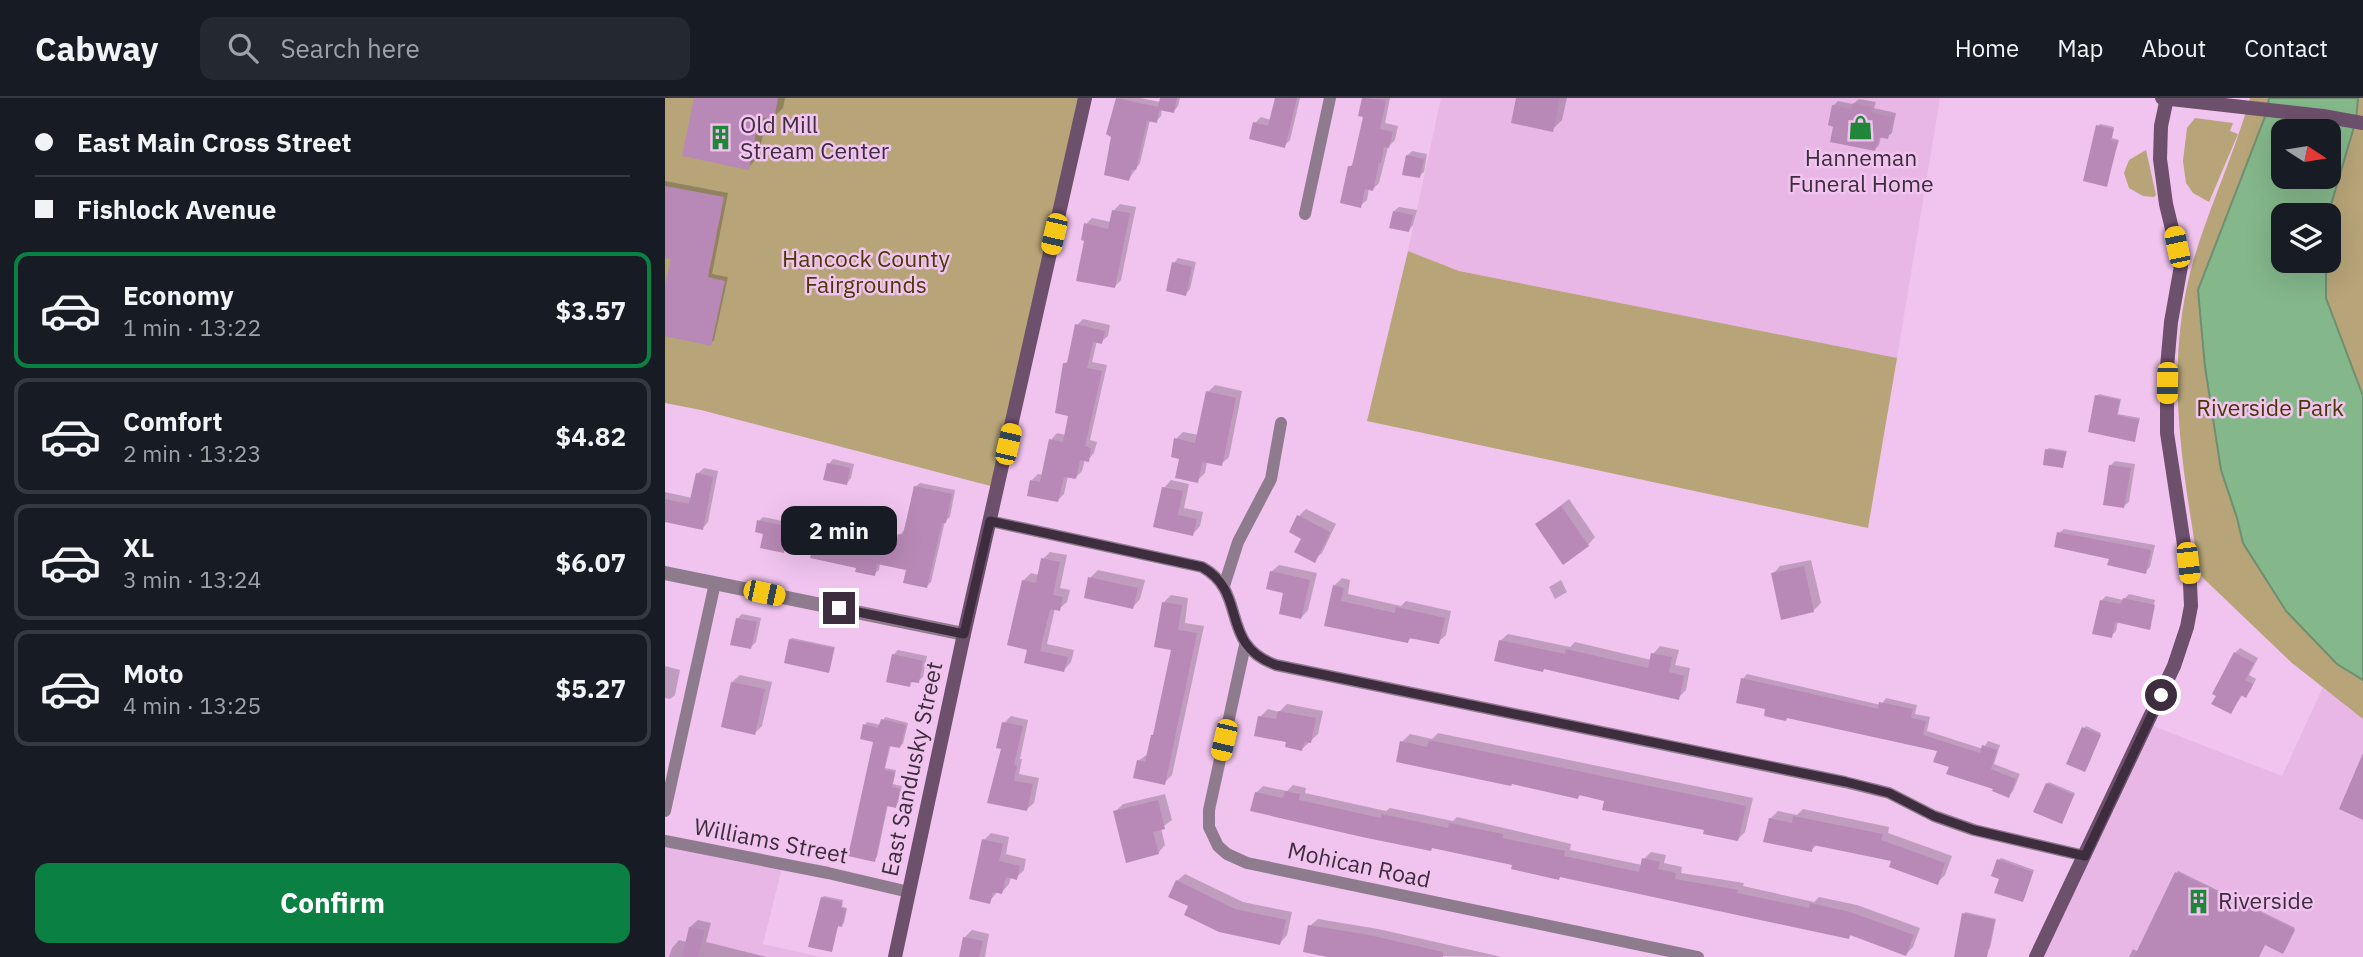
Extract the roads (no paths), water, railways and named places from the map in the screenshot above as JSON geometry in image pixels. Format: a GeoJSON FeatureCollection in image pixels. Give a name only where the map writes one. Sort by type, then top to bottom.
{"type":"FeatureCollection","features":[{"type":"Feature","properties":{"kind":"main road","name":"East Sandusky Street"},"geometry":{"type":"LineString","coordinates":[[895,957],[1084,98]]}},
{"type":"Feature","properties":{"kind":"main road"},"geometry":{"type":"LineString","coordinates":[[2036,957],[2174,666],[2191,606],[2188,563],[2167,433],[2167,367],[2171,322],[2181,267],[2166,204],[2160,159],[2161,126],[2166,98],[2363,123]]}},
{"type":"Feature","properties":{"kind":"street"},"geometry":{"type":"LineString","coordinates":[[1305,214],[1330,98]]}},
{"type":"Feature","properties":{"kind":"street"},"geometry":{"type":"LineString","coordinates":[[1224,586],[1238,542],[1271,479],[1281,423]]}},
{"type":"Feature","properties":{"kind":"street"},"geometry":{"type":"LineString","coordinates":[[990,521],[1181,561],[1211,572],[1224,586],[1237,630],[1245,645],[1256,656],[1276,665],[1846,782],[1889,793],[1934,816],[1974,830],[2085,856]]}},
{"type":"Feature","properties":{"kind":"street"},"geometry":{"type":"LineString","coordinates":[[665,573],[964,634]]}},
{"type":"Feature","properties":{"kind":"street"},"geometry":{"type":"LineString","coordinates":[[665,811],[715,583]]}},
{"type":"Feature","properties":{"kind":"street","name":"Mohican Road"},"geometry":{"type":"LineString","coordinates":[[1245,645],[1209,810],[1212,837],[1227,854],[1247,863],[1343,885],[1698,957]]}},
{"type":"Feature","properties":{"kind":"street","name":"Williams Street"},"geometry":{"type":"LineString","coordinates":[[665,841],[909,892]]}},
{"type":"Feature","properties":{"kind":"place","name":"Hanneman Funeral Home"},"geometry":{"type":"Point","coordinates":[1861,128]}},
{"type":"Feature","properties":{"kind":"place","name":"Old Mill Stream Center"},"geometry":{"type":"Point","coordinates":[720,138]}},
{"type":"Feature","properties":{"kind":"place","name":"Riverside"},"geometry":{"type":"Point","coordinates":[2198,901]}},
{"type":"Feature","properties":{"kind":"park label","name":"Hancock County Fairgrounds"},"geometry":{"type":"Point","coordinates":[866,272]}},
{"type":"Feature","properties":{"kind":"park label","name":"Riverside Park"},"geometry":{"type":"Point","coordinates":[2270,408]}}]}
